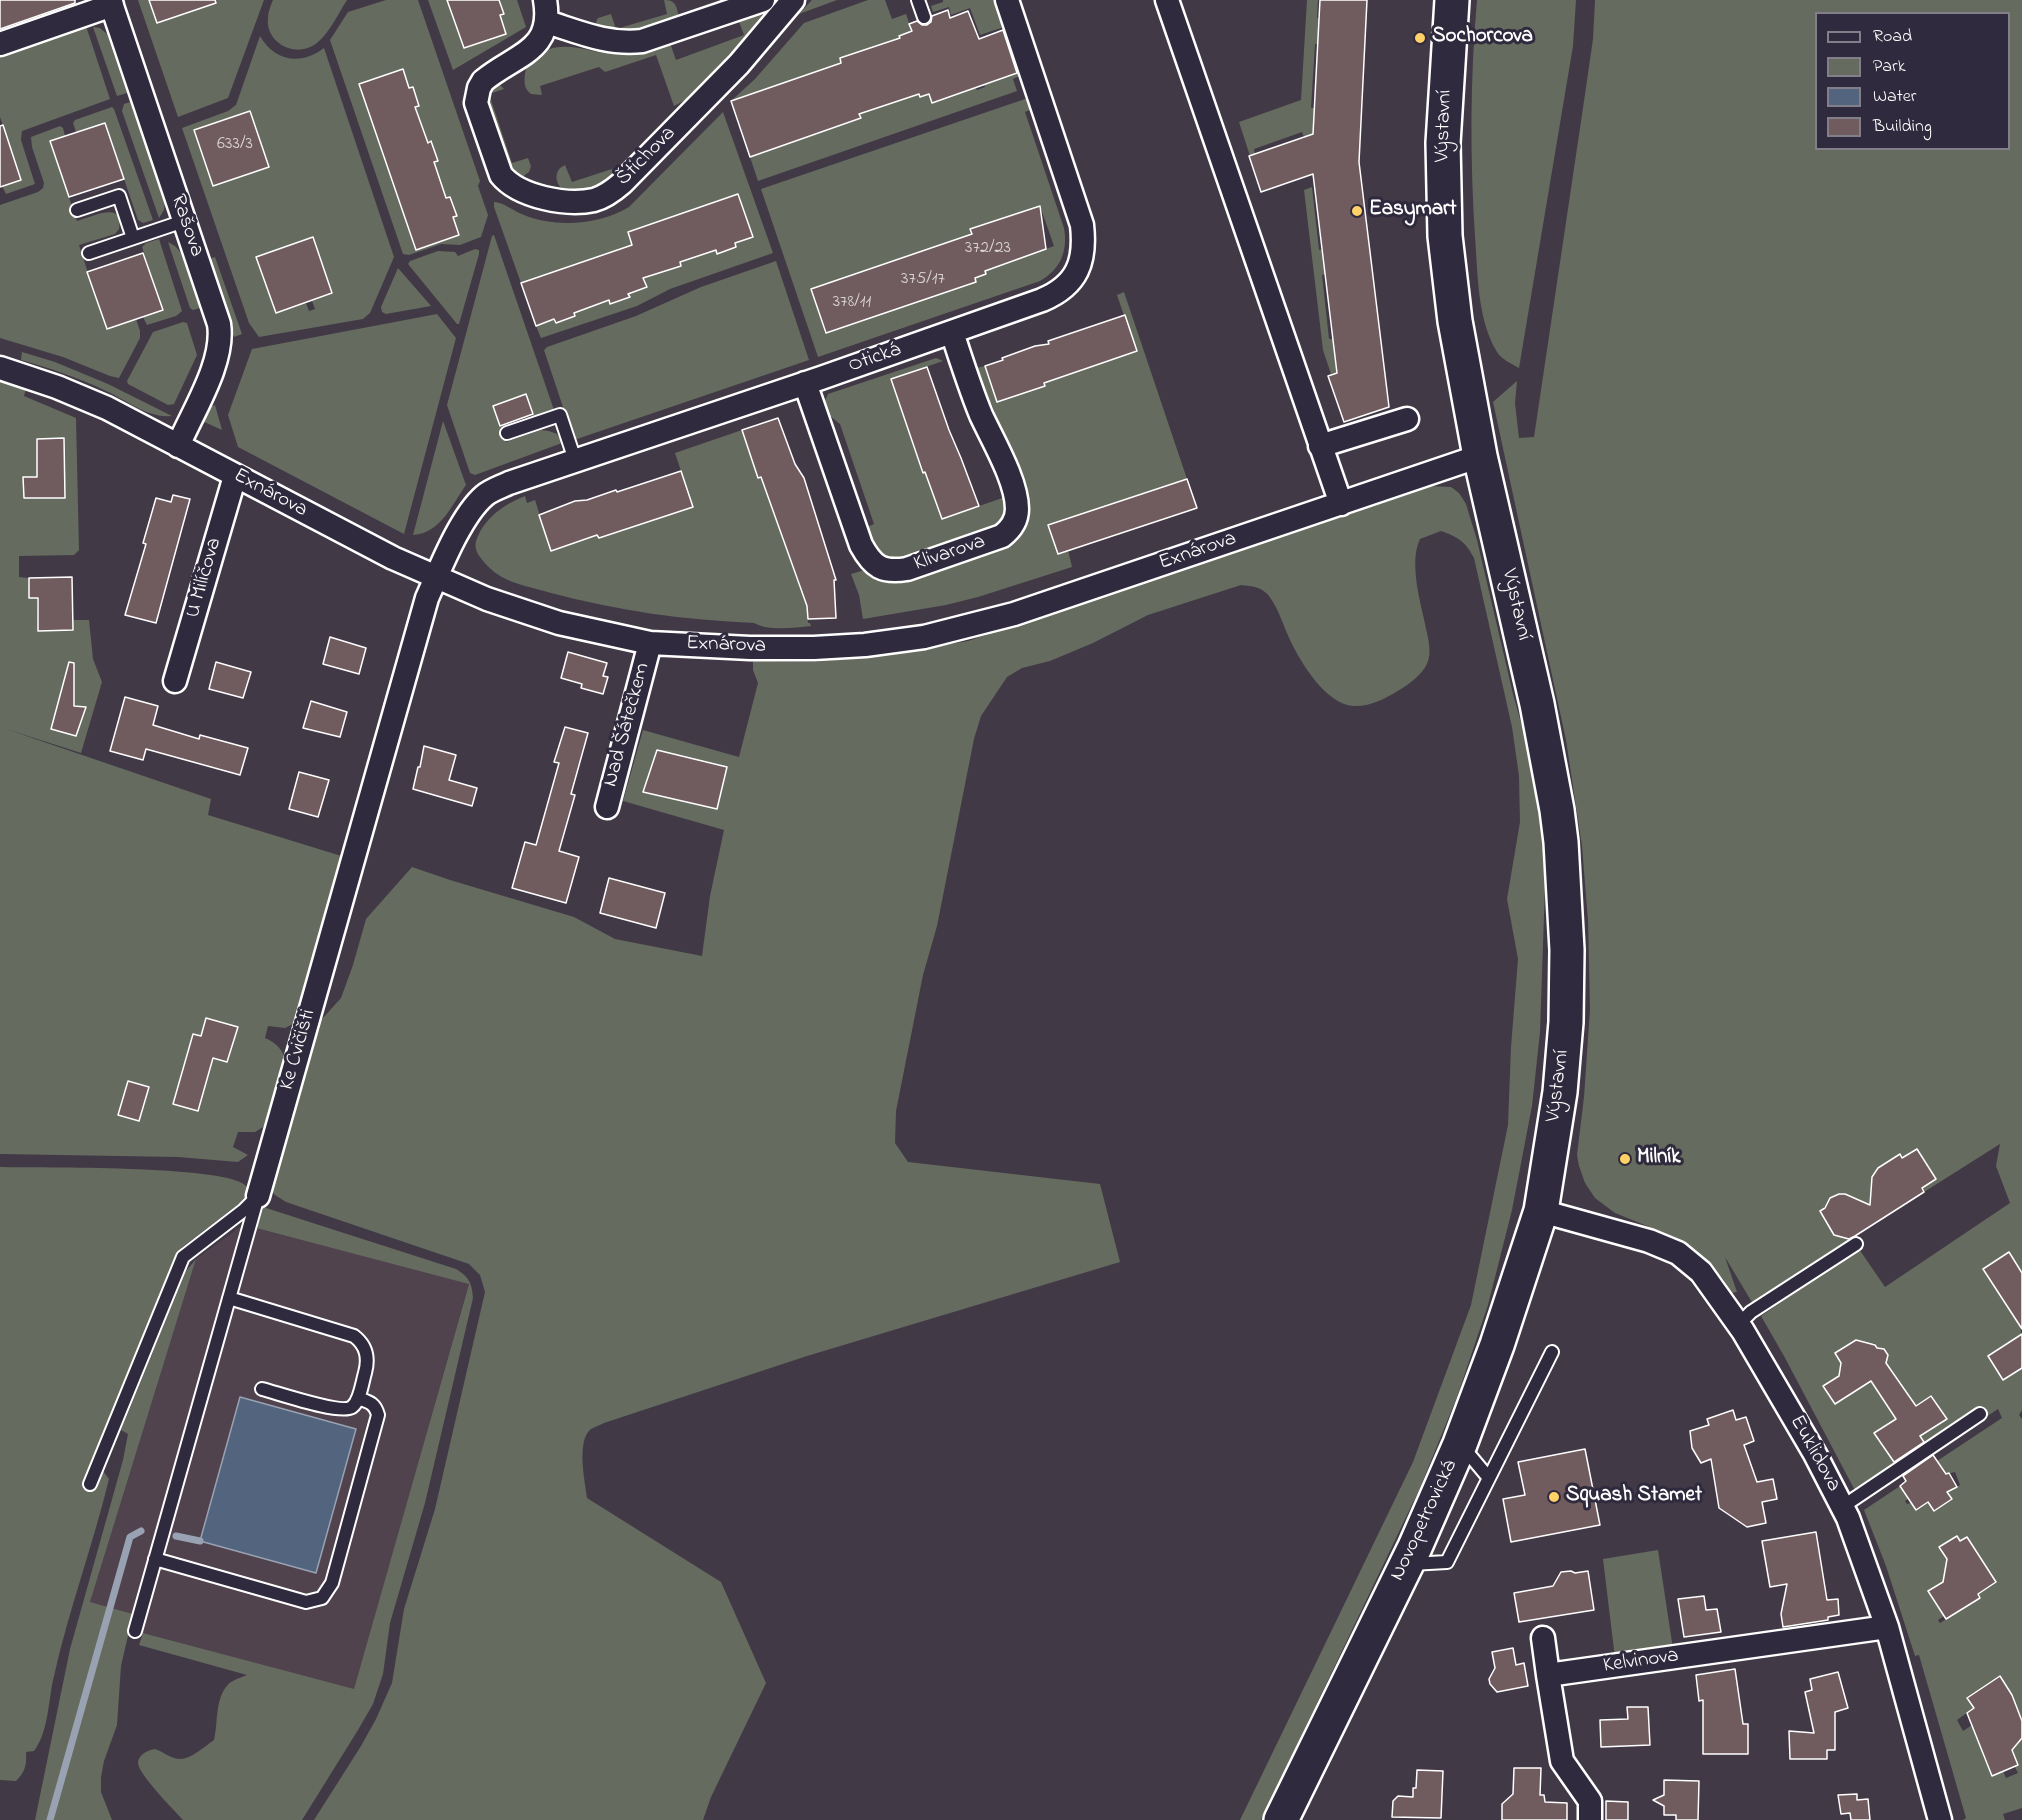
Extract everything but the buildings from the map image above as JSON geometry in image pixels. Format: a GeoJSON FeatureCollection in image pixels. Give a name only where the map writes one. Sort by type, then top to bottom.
{"type":"FeatureCollection","features":[{"type":"Feature","properties":{"kind":"main road","name":"Výstavní"},"geometry":{"type":"LineString","coordinates":[[1452,0],[1443,143],[1446,236],[1455,321],[1480,456],[1538,704],[1561,842],[1567,950],[1566,1022],[1560,1092],[1541,1211]]}},
{"type":"Feature","properties":{"kind":"main road","name":"Novopetrovická"},"geometry":{"type":"LineString","coordinates":[[1281,1820],[1436,1503],[1497,1345],[1541,1211]]}},
{"type":"Feature","properties":{"kind":"street","name":"Štichova"},"geometry":{"type":"LineString","coordinates":[[763,0],[653,38],[629,42],[605,40],[546,11],[544,32],[537,44],[483,81],[476,96],[476,103],[501,175],[517,189],[534,195],[586,201],[603,197],[622,183],[739,64],[794,0]]}},
{"type":"Feature","properties":{"kind":"street","name":"Otická"},"geometry":{"type":"LineString","coordinates":[[436,577],[479,501],[487,494],[509,483],[952,332],[1050,296],[1069,282],[1082,259],[1083,237],[1079,214],[1007,0]]}},
{"type":"Feature","properties":{"kind":"street"},"geometry":{"type":"LineString","coordinates":[[1167,0],[1341,504]]}},
{"type":"Feature","properties":{"kind":"street","name":"Rašova"},"geometry":{"type":"LineString","coordinates":[[0,44],[111,2],[219,324],[221,336],[213,369],[178,446]]}},
{"type":"Feature","properties":{"kind":"street","name":"Klivarova"},"geometry":{"type":"LineString","coordinates":[[805,383],[866,555],[884,570],[907,569],[1002,536],[1013,526],[1015,519],[1016,501],[1009,477],[975,399],[952,332]]}},
{"type":"Feature","properties":{"kind":"street","name":"Exnárova"},"geometry":{"type":"LineString","coordinates":[[0,368],[57,387],[98,404],[393,558],[436,577],[524,612],[569,625],[650,643],[750,648],[814,648],[865,645],[924,637],[1014,614],[1480,456]]}},
{"type":"Feature","properties":{"kind":"street"},"geometry":{"type":"LineString","coordinates":[[1320,446],[1407,419]]}},
{"type":"Feature","properties":{"kind":"street","name":"U Milíčova"},"geometry":{"type":"LineString","coordinates":[[176,681],[235,476]]}},
{"type":"Feature","properties":{"kind":"street","name":"Ke Cvičišti"},"geometry":{"type":"LineString","coordinates":[[258,1196],[424,611],[436,577]]}},
{"type":"Feature","properties":{"kind":"street","name":"Nad Šátečkem"},"geometry":{"type":"LineString","coordinates":[[607,807],[650,643]]}},
{"type":"Feature","properties":{"kind":"street","name":"Euklidova"},"geometry":{"type":"LineString","coordinates":[[1541,1211],[1649,1241],[1678,1253],[1701,1272],[1739,1324],[1815,1454],[1848,1518],[1887,1627],[1940,1820]]}},
{"type":"Feature","properties":{"kind":"street","name":"Kelvinova"},"geometry":{"type":"LineString","coordinates":[[1548,1675],[1887,1627]]}},
{"type":"Feature","properties":{"kind":"street"},"geometry":{"type":"LineString","coordinates":[[1542,1638],[1562,1761],[1590,1801],[1590,1820]]}},
{"type":"Feature","properties":{"kind":"lane"},"geometry":{"type":"LineString","coordinates":[[918,0],[924,17]]}},
{"type":"Feature","properties":{"kind":"lane"},"geometry":{"type":"LineString","coordinates":[[77,210],[119,196],[133,238]]}},
{"type":"Feature","properties":{"kind":"lane"},"geometry":{"type":"LineString","coordinates":[[89,253],[184,221]]}},
{"type":"Feature","properties":{"kind":"lane"},"geometry":{"type":"LineString","coordinates":[[507,433],[560,416],[575,460]]}},
{"type":"Feature","properties":{"kind":"lane"},"geometry":{"type":"LineString","coordinates":[[135,1630],[258,1196]]}},
{"type":"Feature","properties":{"kind":"lane"},"geometry":{"type":"LineString","coordinates":[[90,1484],[183,1257],[244,1210],[258,1196]]}},
{"type":"Feature","properties":{"kind":"lane"},"geometry":{"type":"LineString","coordinates":[[1739,1324],[1751,1312],[1856,1244]]}},
{"type":"Feature","properties":{"kind":"lane"},"geometry":{"type":"LineString","coordinates":[[229,1298],[354,1336],[362,1342],[366,1352],[367,1364],[354,1406],[342,1410],[262,1389]]}},
{"type":"Feature","properties":{"kind":"lane"},"geometry":{"type":"LineString","coordinates":[[1406,1565],[1448,1562],[1488,1477],[1552,1352]]}},
{"type":"Feature","properties":{"kind":"lane"},"geometry":{"type":"LineString","coordinates":[[155,1559],[306,1602],[322,1598],[332,1583],[378,1415],[376,1408],[370,1402],[358,1398]]}},
{"type":"Feature","properties":{"kind":"lane"},"geometry":{"type":"LineString","coordinates":[[1842,1507],[1980,1414]]}},
{"type":"Feature","properties":{"kind":"lane"},"geometry":{"type":"LineString","coordinates":[[1460,1444],[1488,1477]]}},
{"type":"Feature","properties":{"kind":"shaded area"},"geometry":{"type":"Polygon","coordinates":[[[243,1225],[469,1283],[354,1690],[129,1629],[133,1614],[90,1602],[196,1259],[243,1225]]]}},
{"type":"Feature","properties":{"kind":"green space"},"geometry":{"type":"Polygon","coordinates":[[[138,0],[264,0],[228,98],[178,117],[138,0]]]}},
{"type":"Feature","properties":{"kind":"green space"},"geometry":{"type":"Polygon","coordinates":[[[273,0],[347,0],[319,41],[306,49],[298,50],[282,45],[271,34],[268,18],[273,0]]]}},
{"type":"Feature","properties":{"kind":"green space"},"geometry":{"type":"Polygon","coordinates":[[[386,0],[418,0],[480,181],[478,186],[488,215],[481,237],[460,245],[441,244],[409,255],[403,254],[330,40],[348,12],[386,0]],[[359,84],[416,250],[459,235],[453,217],[457,215],[450,197],[446,198],[434,162],[437,161],[431,142],[428,143],[415,107],[419,105],[413,87],[359,84]]]}},
{"type":"Feature","properties":{"kind":"green space"},"geometry":{"type":"Polygon","coordinates":[[[428,0],[447,0],[464,48],[506,34],[500,15],[504,14],[499,0],[517,0],[526,27],[453,70],[428,0]]]}},
{"type":"Feature","properties":{"kind":"green space"},"geometry":{"type":"Polygon","coordinates":[[[664,0],[673,2],[679,16],[630,30],[597,28],[598,18],[611,14],[616,29],[667,14],[664,0]]]}},
{"type":"Feature","properties":{"kind":"green space"},"geometry":{"type":"Polygon","coordinates":[[[812,0],[837,0],[799,14],[812,0]]]}},
{"type":"Feature","properties":{"kind":"green space"},"geometry":{"type":"Polygon","coordinates":[[[868,0],[885,0],[892,19],[906,14],[912,31],[899,36],[920,96],[929,94],[932,103],[975,88],[977,90],[985,87],[984,85],[1018,73],[1019,76],[1013,79],[1017,91],[758,181],[750,157],[860,119],[859,114],[896,39],[840,58],[841,63],[731,101],[755,79],[804,23],[868,0]]]}},
{"type":"Feature","properties":{"kind":"green space"},"geometry":{"type":"Polygon","coordinates":[[[943,0],[995,0],[1004,27],[980,35],[970,8],[951,15],[949,7],[933,12],[931,6],[943,0]]]}},
{"type":"Feature","properties":{"kind":"green space"},"geometry":{"type":"Polygon","coordinates":[[[1307,0],[1318,0],[1317,18],[1322,19],[1321,44],[1315,44],[1311,108],[1317,108],[1315,134],[1304,137],[1302,132],[1254,149],[1255,155],[1250,156],[1239,122],[1301,100],[1307,0]]]}},
{"type":"Feature","properties":{"kind":"green space"},"geometry":{"type":"Polygon","coordinates":[[[1477,0],[1576,0],[1573,46],[1519,368],[1497,352],[1490,339],[1480,296],[1473,207],[1472,148],[1473,59],[1477,0]]]}},
{"type":"Feature","properties":{"kind":"green space"},"geometry":{"type":"Polygon","coordinates":[[[1595,0],[2022,0],[2022,1273],[2009,1253],[2022,1338],[2015,1342],[2012,1340],[1988,1356],[2003,1380],[2022,1368],[2022,1410],[2019,1415],[2022,1419],[2022,1721],[1983,1756],[1992,1775],[2003,1771],[2006,1778],[2018,1773],[2015,1767],[2018,1765],[2012,1751],[2022,1738],[2022,1808],[2003,1814],[2005,1820],[1963,1820],[1966,1818],[1919,1655],[1915,1656],[1886,1566],[1864,1510],[1900,1486],[1908,1499],[1905,1501],[1907,1504],[1911,1503],[1916,1510],[1928,1502],[1934,1511],[1951,1500],[1945,1489],[1952,1489],[1960,1485],[1955,1472],[1946,1474],[1937,1461],[2002,1418],[1998,1409],[1860,1500],[1761,1316],[1859,1249],[1885,1287],[2010,1203],[1996,1166],[2000,1144],[1924,1192],[1922,1188],[1936,1179],[1917,1149],[1902,1158],[1899,1154],[1880,1166],[1872,1177],[1876,1199],[1864,1207],[1839,1194],[1820,1211],[1834,1234],[1850,1239],[1753,1304],[1725,1257],[1737,1292],[1731,1293],[1723,1279],[1708,1262],[1679,1239],[1615,1213],[1595,1198],[1585,1183],[1577,1155],[1584,1097],[1590,1009],[1588,921],[1582,846],[1566,740],[1493,402],[1517,381],[1515,403],[1519,438],[1534,437],[1593,39],[1595,0]],[[1874,1343],[1865,1349],[1838,1352],[1837,1356],[1843,1365],[1839,1372],[1841,1375],[1824,1386],[1889,1368],[1886,1363],[1888,1355],[1884,1349],[1877,1348],[1874,1343]],[[1904,1388],[1884,1401],[1896,1419],[1875,1433],[1890,1456],[1947,1419],[1932,1396],[1916,1406],[1904,1388]],[[1957,1536],[1939,1547],[1950,1563],[1944,1575],[1947,1579],[1928,1592],[1944,1616],[1938,1620],[1940,1623],[1980,1598],[1978,1594],[1996,1582],[1967,1537],[1960,1541],[1957,1536]],[[2000,1677],[1967,1698],[1974,1708],[1957,1720],[1963,1731],[2013,1698],[2000,1677]]]}},
{"type":"Feature","properties":{"kind":"green space"},"geometry":{"type":"Polygon","coordinates":[[[759,13],[765,18],[765,23],[693,96],[674,106],[656,55],[605,72],[599,67],[540,86],[542,95],[531,94],[526,88],[525,71],[529,63],[545,51],[567,47],[630,55],[670,43],[676,60],[744,35],[738,19],[759,13]]]}},
{"type":"Feature","properties":{"kind":"green space"},"geometry":{"type":"Polygon","coordinates":[[[86,26],[110,99],[22,131],[21,140],[35,184],[6,194],[2,186],[21,179],[0,117],[0,57],[86,26]]]}},
{"type":"Feature","properties":{"kind":"green space"},"geometry":{"type":"Polygon","coordinates":[[[93,27],[100,28],[107,34],[127,93],[117,96],[93,27]]]}},
{"type":"Feature","properties":{"kind":"green space"},"geometry":{"type":"Polygon","coordinates":[[[260,36],[273,51],[289,58],[306,57],[324,48],[394,257],[370,313],[363,319],[259,337],[249,323],[182,128],[228,111],[236,105],[260,36]],[[249,111],[194,130],[213,186],[268,167],[249,111]],[[313,237],[257,257],[276,313],[306,303],[309,311],[315,309],[312,301],[332,294],[313,237]]]}},
{"type":"Feature","properties":{"kind":"green space"},"geometry":{"type":"Polygon","coordinates":[[[497,82],[504,89],[489,94],[512,163],[528,158],[531,166],[529,172],[521,178],[509,173],[486,108],[487,89],[497,82]]]}},
{"type":"Feature","properties":{"kind":"green space"},"geometry":{"type":"Polygon","coordinates":[[[1028,98],[1032,109],[1025,112],[1064,228],[1064,252],[1058,265],[1040,281],[818,357],[761,189],[1028,98]],[[1040,206],[971,229],[972,234],[811,289],[825,333],[976,282],[975,278],[986,273],[984,267],[996,267],[1054,246],[1040,206]]]}},
{"type":"Feature","properties":{"kind":"green space"},"geometry":{"type":"Polygon","coordinates":[[[130,102],[165,201],[164,210],[159,218],[122,111],[124,104],[130,102]]]}},
{"type":"Feature","properties":{"kind":"green space"},"geometry":{"type":"Polygon","coordinates":[[[112,107],[153,220],[143,223],[138,220],[105,123],[76,132],[73,123],[75,120],[112,107]]]}},
{"type":"Feature","properties":{"kind":"green space"},"geometry":{"type":"Polygon","coordinates":[[[723,112],[773,253],[670,289],[637,306],[541,338],[536,326],[554,319],[556,323],[574,317],[574,313],[609,300],[611,304],[629,298],[628,294],[646,288],[642,275],[681,266],[680,262],[716,250],[717,253],[736,247],[735,243],[753,237],[739,194],[628,232],[632,245],[521,283],[494,202],[524,215],[550,222],[577,223],[617,213],[629,207],[723,112]]]}},
{"type":"Feature","properties":{"kind":"green space"},"geometry":{"type":"Polygon","coordinates":[[[60,126],[65,136],[50,142],[77,221],[112,212],[119,220],[119,229],[115,234],[79,245],[106,328],[136,319],[140,331],[140,338],[119,378],[63,357],[0,338],[0,205],[38,192],[43,188],[44,183],[31,137],[60,126]]]}},
{"type":"Feature","properties":{"kind":"green space"},"geometry":{"type":"Polygon","coordinates":[[[565,165],[572,182],[621,166],[623,172],[591,191],[563,190],[556,176],[560,168],[565,165]]]}},
{"type":"Feature","properties":{"kind":"green space"},"geometry":{"type":"Polygon","coordinates":[[[1312,187],[1319,250],[1323,250],[1326,274],[1322,275],[1329,339],[1382,357],[1331,374],[1323,350],[1304,190],[1312,187]]]}},
{"type":"Feature","properties":{"kind":"green space"},"geometry":{"type":"Polygon","coordinates":[[[494,235],[554,410],[533,418],[525,395],[493,406],[506,442],[541,430],[557,434],[562,443],[475,475],[470,473],[447,405],[494,235]]]}},
{"type":"Feature","properties":{"kind":"green space"},"geometry":{"type":"Polygon","coordinates":[[[159,239],[182,311],[176,316],[147,325],[143,317],[163,310],[142,247],[146,243],[159,239]]]}},
{"type":"Feature","properties":{"kind":"green space"},"geometry":{"type":"Polygon","coordinates":[[[168,242],[181,253],[200,308],[193,310],[190,308],[168,242]]]}},
{"type":"Feature","properties":{"kind":"green space"},"geometry":{"type":"Polygon","coordinates":[[[475,249],[479,250],[479,254],[459,324],[457,324],[408,264],[410,261],[438,251],[455,252],[458,256],[475,249]]]}},
{"type":"Feature","properties":{"kind":"green space"},"geometry":{"type":"Polygon","coordinates":[[[215,257],[242,334],[234,337],[207,260],[215,257]]]}},
{"type":"Feature","properties":{"kind":"green space"},"geometry":{"type":"Polygon","coordinates":[[[776,261],[809,360],[574,440],[544,350],[547,347],[636,316],[701,287],[776,261]]]}},
{"type":"Feature","properties":{"kind":"green space"},"geometry":{"type":"Polygon","coordinates":[[[398,268],[431,306],[386,314],[382,312],[381,307],[398,268]]]}},
{"type":"Feature","properties":{"kind":"green space"},"geometry":{"type":"Polygon","coordinates":[[[1124,292],[1187,479],[1068,550],[1072,567],[946,605],[863,619],[859,595],[851,574],[1004,544],[1018,467],[976,368],[985,366],[997,401],[1045,386],[1044,383],[1136,351],[1117,295],[1124,292]]]}},
{"type":"Feature","properties":{"kind":"green space"},"geometry":{"type":"Polygon","coordinates":[[[437,314],[456,338],[404,534],[238,447],[228,415],[252,349],[437,314]]]}},
{"type":"Feature","properties":{"kind":"green space"},"geometry":{"type":"Polygon","coordinates":[[[183,322],[187,323],[197,355],[174,404],[168,405],[128,384],[127,381],[153,332],[183,322]]]}},
{"type":"Feature","properties":{"kind":"green space"},"geometry":{"type":"Polygon","coordinates":[[[22,352],[55,362],[108,384],[172,416],[145,411],[84,381],[21,360],[22,352]]]}},
{"type":"Feature","properties":{"kind":"green space"},"geometry":{"type":"Polygon","coordinates":[[[936,358],[943,361],[891,379],[922,472],[925,472],[942,519],[1008,496],[1011,506],[1001,526],[904,560],[879,558],[865,528],[874,524],[840,424],[825,412],[824,403],[828,394],[936,358]]]}},
{"type":"Feature","properties":{"kind":"green space"},"geometry":{"type":"Polygon","coordinates":[[[0,380],[26,388],[24,396],[76,418],[79,550],[74,555],[19,556],[19,577],[29,578],[29,598],[37,598],[38,631],[72,630],[72,620],[89,620],[93,659],[102,682],[81,753],[6,729],[211,799],[208,815],[348,858],[297,1022],[285,1028],[268,1026],[265,1038],[279,1047],[286,1062],[268,1124],[255,1132],[238,1132],[233,1147],[248,1155],[238,1162],[178,1157],[0,1154],[0,380]],[[63,438],[37,439],[37,477],[24,477],[24,498],[63,438]],[[207,1018],[201,1036],[193,1034],[173,1104],[198,1110],[213,1058],[227,1061],[238,1028],[242,1029],[207,1018]],[[128,1081],[139,1121],[149,1087],[128,1081]]]}},
{"type":"Feature","properties":{"kind":"green space"},"geometry":{"type":"Polygon","coordinates":[[[215,405],[222,430],[200,420],[208,408],[215,405]]]}},
{"type":"Feature","properties":{"kind":"green space"},"geometry":{"type":"Polygon","coordinates":[[[443,421],[466,485],[438,524],[423,533],[413,535],[443,421]]]}},
{"type":"Feature","properties":{"kind":"green space"},"geometry":{"type":"Polygon","coordinates":[[[742,430],[801,591],[806,590],[808,623],[811,626],[774,628],[754,623],[652,614],[601,605],[506,579],[489,567],[477,552],[477,539],[486,522],[510,503],[525,496],[527,503],[535,500],[551,551],[597,535],[600,538],[693,507],[675,453],[742,430]]]}},
{"type":"Feature","properties":{"kind":"green space"},"geometry":{"type":"Polygon","coordinates":[[[1428,486],[1451,487],[1459,493],[1466,504],[1533,765],[1542,826],[1545,886],[1540,1032],[1532,1106],[1512,1210],[1488,1305],[1457,1397],[1419,1490],[1261,1820],[1240,1820],[1413,1462],[1471,1305],[1508,1125],[1518,959],[1507,899],[1520,822],[1519,776],[1512,727],[1474,558],[1461,541],[1441,531],[1420,539],[1415,561],[1417,586],[1429,644],[1428,661],[1415,679],[1381,700],[1353,706],[1343,704],[1333,698],[1301,661],[1269,596],[1260,589],[1241,585],[1148,615],[1093,643],[1050,661],[1022,668],[1007,677],[981,716],[974,739],[937,926],[923,975],[896,1111],[895,1143],[908,1162],[1100,1184],[1120,1262],[807,1356],[604,1423],[591,1429],[586,1435],[583,1462],[587,1498],[721,1582],[766,1683],[711,1797],[703,1820],[314,1820],[361,1746],[392,1683],[404,1609],[435,1509],[485,1292],[480,1275],[469,1264],[286,1202],[275,1195],[269,1187],[315,1020],[322,1019],[341,998],[366,919],[412,867],[574,917],[615,939],[702,956],[710,896],[724,830],[623,801],[643,730],[739,757],[758,683],[753,670],[753,661],[814,662],[894,654],[968,641],[1428,486]]]}},
{"type":"Feature","properties":{"kind":"green space"},"geometry":{"type":"Polygon","coordinates":[[[0,1167],[129,1169],[203,1174],[230,1179],[245,1185],[248,1192],[248,1197],[181,1248],[83,1481],[96,1485],[103,1471],[109,1479],[60,1651],[43,1734],[34,1751],[26,1752],[25,1768],[16,1781],[0,1780],[0,1167]]]}},
{"type":"Feature","properties":{"kind":"green space"},"geometry":{"type":"Polygon","coordinates":[[[263,1207],[456,1269],[469,1281],[473,1298],[425,1503],[390,1623],[383,1674],[373,1704],[302,1820],[183,1820],[144,1775],[138,1760],[144,1753],[155,1749],[174,1758],[184,1758],[195,1754],[214,1740],[222,1693],[230,1683],[247,1675],[139,1645],[143,1633],[354,1689],[469,1284],[256,1228],[263,1207]]]}},
{"type":"Feature","properties":{"kind":"green space"},"geometry":{"type":"Polygon","coordinates":[[[196,1259],[90,1602],[133,1614],[121,1666],[117,1725],[104,1761],[101,1777],[101,1792],[112,1820],[35,1820],[70,1649],[123,1460],[128,1434],[121,1430],[186,1271],[196,1259]]]}},
{"type":"Feature","properties":{"kind":"green space"},"geometry":{"type":"Polygon","coordinates":[[[1658,1550],[1673,1649],[1615,1658],[1603,1559],[1658,1550]]]}},
{"type":"Feature","properties":{"kind":"water"},"geometry":{"type":"Polygon","coordinates":[[[240,1397],[356,1429],[316,1573],[200,1541],[240,1397]]]}},
{"type":"Feature","properties":{"kind":"waterway"},"geometry":{"type":"LineString","coordinates":[[50,1820],[130,1537],[141,1531]]}},
{"type":"Feature","properties":{"kind":"waterway"},"geometry":{"type":"LineString","coordinates":[[176,1536],[200,1541]]}},
{"type":"Feature","properties":{"kind":"place","name":"Sochorcova"},"geometry":{"type":"Point","coordinates":[1420,38]}},
{"type":"Feature","properties":{"kind":"place","name":"Easymart"},"geometry":{"type":"Point","coordinates":[1357,211]}},
{"type":"Feature","properties":{"kind":"place","name":"Milník"},"geometry":{"type":"Point","coordinates":[1625,1159]}},
{"type":"Feature","properties":{"kind":"place","name":"Squash Stamet"},"geometry":{"type":"Point","coordinates":[1554,1497]}}]}
